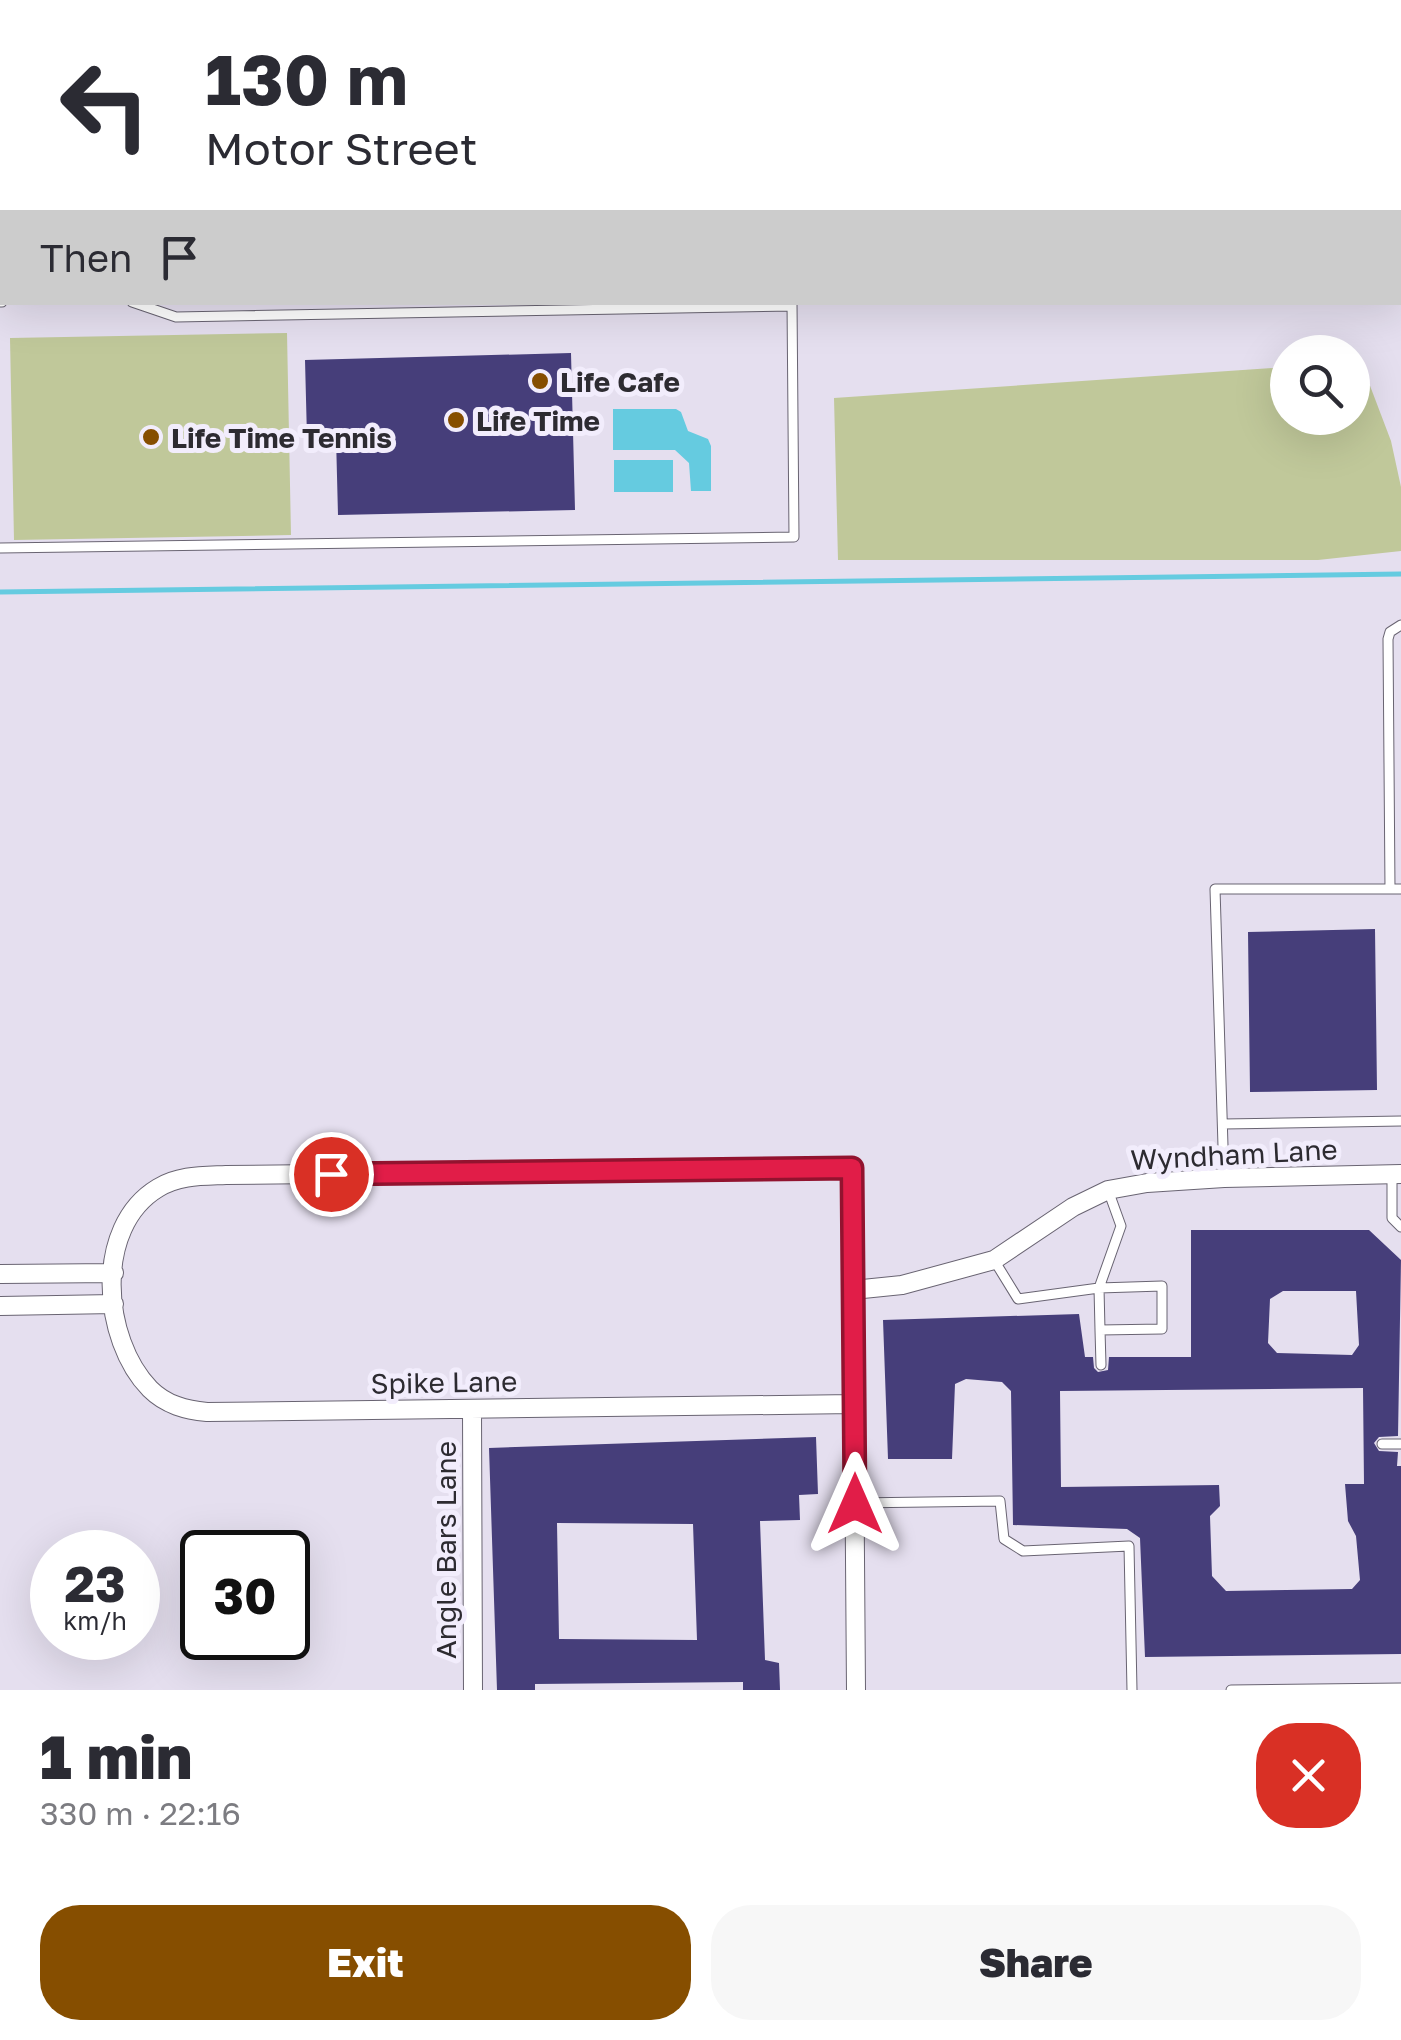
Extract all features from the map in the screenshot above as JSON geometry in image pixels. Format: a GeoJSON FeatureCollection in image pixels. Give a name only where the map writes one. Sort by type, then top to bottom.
{"type":"FeatureCollection","features":[{"type":"Feature","properties":{"kind":"street"},"geometry":{"type":"LineString","coordinates":[[113,1289],[118,1242],[136,1205],[180,1178],[852,1168],[856,1690]]}},
{"type":"Feature","properties":{"kind":"street","name":"Wyndham Lane"},"geometry":{"type":"LineString","coordinates":[[854,1290],[902,1285],[994,1260],[1108,1190],[1224,1178],[1397,1174]]}},
{"type":"Feature","properties":{"kind":"street"},"geometry":{"type":"LineString","coordinates":[[0,1274],[113,1289]]}},
{"type":"Feature","properties":{"kind":"street"},"geometry":{"type":"LineString","coordinates":[[0,1306],[113,1289]]}},
{"type":"Feature","properties":{"kind":"street","name":"Spike Lane"},"geometry":{"type":"LineString","coordinates":[[113,1289],[131,1365],[152,1392],[182,1409],[206,1412],[854,1404]]}},
{"type":"Feature","properties":{"kind":"street","name":"Angle Bars Lane"},"geometry":{"type":"LineString","coordinates":[[472,1410],[473,1690]]}},
{"type":"Feature","properties":{"kind":"lane"},"geometry":{"type":"LineString","coordinates":[[151,306],[176,317],[445,307],[676,305]]}},
{"type":"Feature","properties":{"kind":"lane"},"geometry":{"type":"LineString","coordinates":[[0,548],[794,537],[792,305]]}},
{"type":"Feature","properties":{"kind":"lane"},"geometry":{"type":"LineString","coordinates":[[1224,1178],[1215,890],[1396,889],[1388,639],[1390,632],[1401,625]]}},
{"type":"Feature","properties":{"kind":"lane"},"geometry":{"type":"LineString","coordinates":[[1222,1124],[1401,1121]]}},
{"type":"Feature","properties":{"kind":"lane"},"geometry":{"type":"LineString","coordinates":[[1397,1174],[1392,1218],[1401,1227]]}},
{"type":"Feature","properties":{"kind":"lane"},"geometry":{"type":"LineString","coordinates":[[1101,1364],[1099,1288],[1120,1226],[1108,1190]]}},
{"type":"Feature","properties":{"kind":"lane"},"geometry":{"type":"LineString","coordinates":[[994,1260],[1018,1299],[1099,1288],[1162,1286],[1162,1329],[1100,1330]]}},
{"type":"Feature","properties":{"kind":"lane"},"geometry":{"type":"LineString","coordinates":[[1382,1444],[1401,1444]]}},
{"type":"Feature","properties":{"kind":"lane"},"geometry":{"type":"LineString","coordinates":[[855,1504],[1000,1500],[1004,1539],[1023,1551],[1129,1546],[1132,1690]]}},
{"type":"Feature","properties":{"kind":"lane"},"geometry":{"type":"LineString","coordinates":[[1232,1690],[1401,1688]]}},
{"type":"Feature","properties":{"kind":"green space","name":"Life Time Tennis"},"geometry":{"type":"Polygon","coordinates":[[[287,333],[291,535],[14,540],[10,338],[287,333]]]}},
{"type":"Feature","properties":{"kind":"green space"},"geometry":{"type":"Polygon","coordinates":[[[1270,368],[1270,435],[1370,435],[1370,386],[1391,441],[1401,487],[1401,551],[1318,560],[838,560],[834,398],[1270,368]]]}},
{"type":"Feature","properties":{"kind":"water"},"geometry":{"type":"Polygon","coordinates":[[[613,409],[681,412],[688,431],[708,439],[711,446],[711,491],[691,491],[689,463],[675,450],[613,450],[613,409]]]}},
{"type":"Feature","properties":{"kind":"water"},"geometry":{"type":"Polygon","coordinates":[[[614,460],[673,460],[673,492],[614,492],[614,460]]]}},
{"type":"Feature","properties":{"kind":"building"},"geometry":{"type":"Polygon","coordinates":[[[571,353],[575,510],[338,515],[336,437],[307,438],[305,360],[571,353]]]}},
{"type":"Feature","properties":{"kind":"building"},"geometry":{"type":"Polygon","coordinates":[[[1375,929],[1377,1090],[1250,1092],[1248,932],[1375,929]]]}},
{"type":"Feature","properties":{"kind":"building"},"geometry":{"type":"Polygon","coordinates":[[[1191,1230],[1369,1230],[1401,1260],[1398,1436],[1379,1437],[1374,1443],[1379,1451],[1398,1452],[1397,1466],[1401,1466],[1401,1654],[1145,1657],[1140,1538],[1127,1529],[1013,1525],[1011,1391],[1002,1382],[966,1379],[955,1384],[952,1459],[888,1459],[883,1320],[1079,1314],[1085,1357],[1093,1357],[1098,1372],[1108,1370],[1109,1357],[1191,1357],[1191,1230]],[[1283,1291],[1270,1299],[1268,1343],[1277,1353],[1352,1355],[1359,1345],[1356,1291],[1283,1291]],[[1363,1388],[1060,1391],[1061,1487],[1219,1485],[1220,1506],[1210,1516],[1212,1576],[1226,1591],[1352,1589],[1360,1580],[1345,1484],[1364,1484],[1363,1388]]]}},
{"type":"Feature","properties":{"kind":"building"},"geometry":{"type":"Polygon","coordinates":[[[816,1437],[818,1494],[799,1495],[800,1520],[760,1521],[765,1660],[779,1663],[780,1690],[743,1690],[743,1682],[535,1684],[535,1690],[497,1690],[489,1448],[816,1437]],[[557,1523],[559,1639],[697,1640],[693,1524],[557,1523]]]}},
{"type":"Feature","properties":{"kind":"waterway"},"geometry":{"type":"LineString","coordinates":[[0,592],[1401,574]]}},
{"type":"Feature","properties":{"kind":"place","name":"Life Cafe"},"geometry":{"type":"Point","coordinates":[540,381]}},
{"type":"Feature","properties":{"kind":"place","name":"Life Time"},"geometry":{"type":"Point","coordinates":[456,420]}},
{"type":"Feature","properties":{"kind":"place","name":"Life Time Tennis"},"geometry":{"type":"Point","coordinates":[151,437]}},
{"type":"Feature","properties":{"kind":"route"},"geometry":{"type":"LineString","coordinates":[[331,1174],[852,1168],[855,1504]]}}]}
